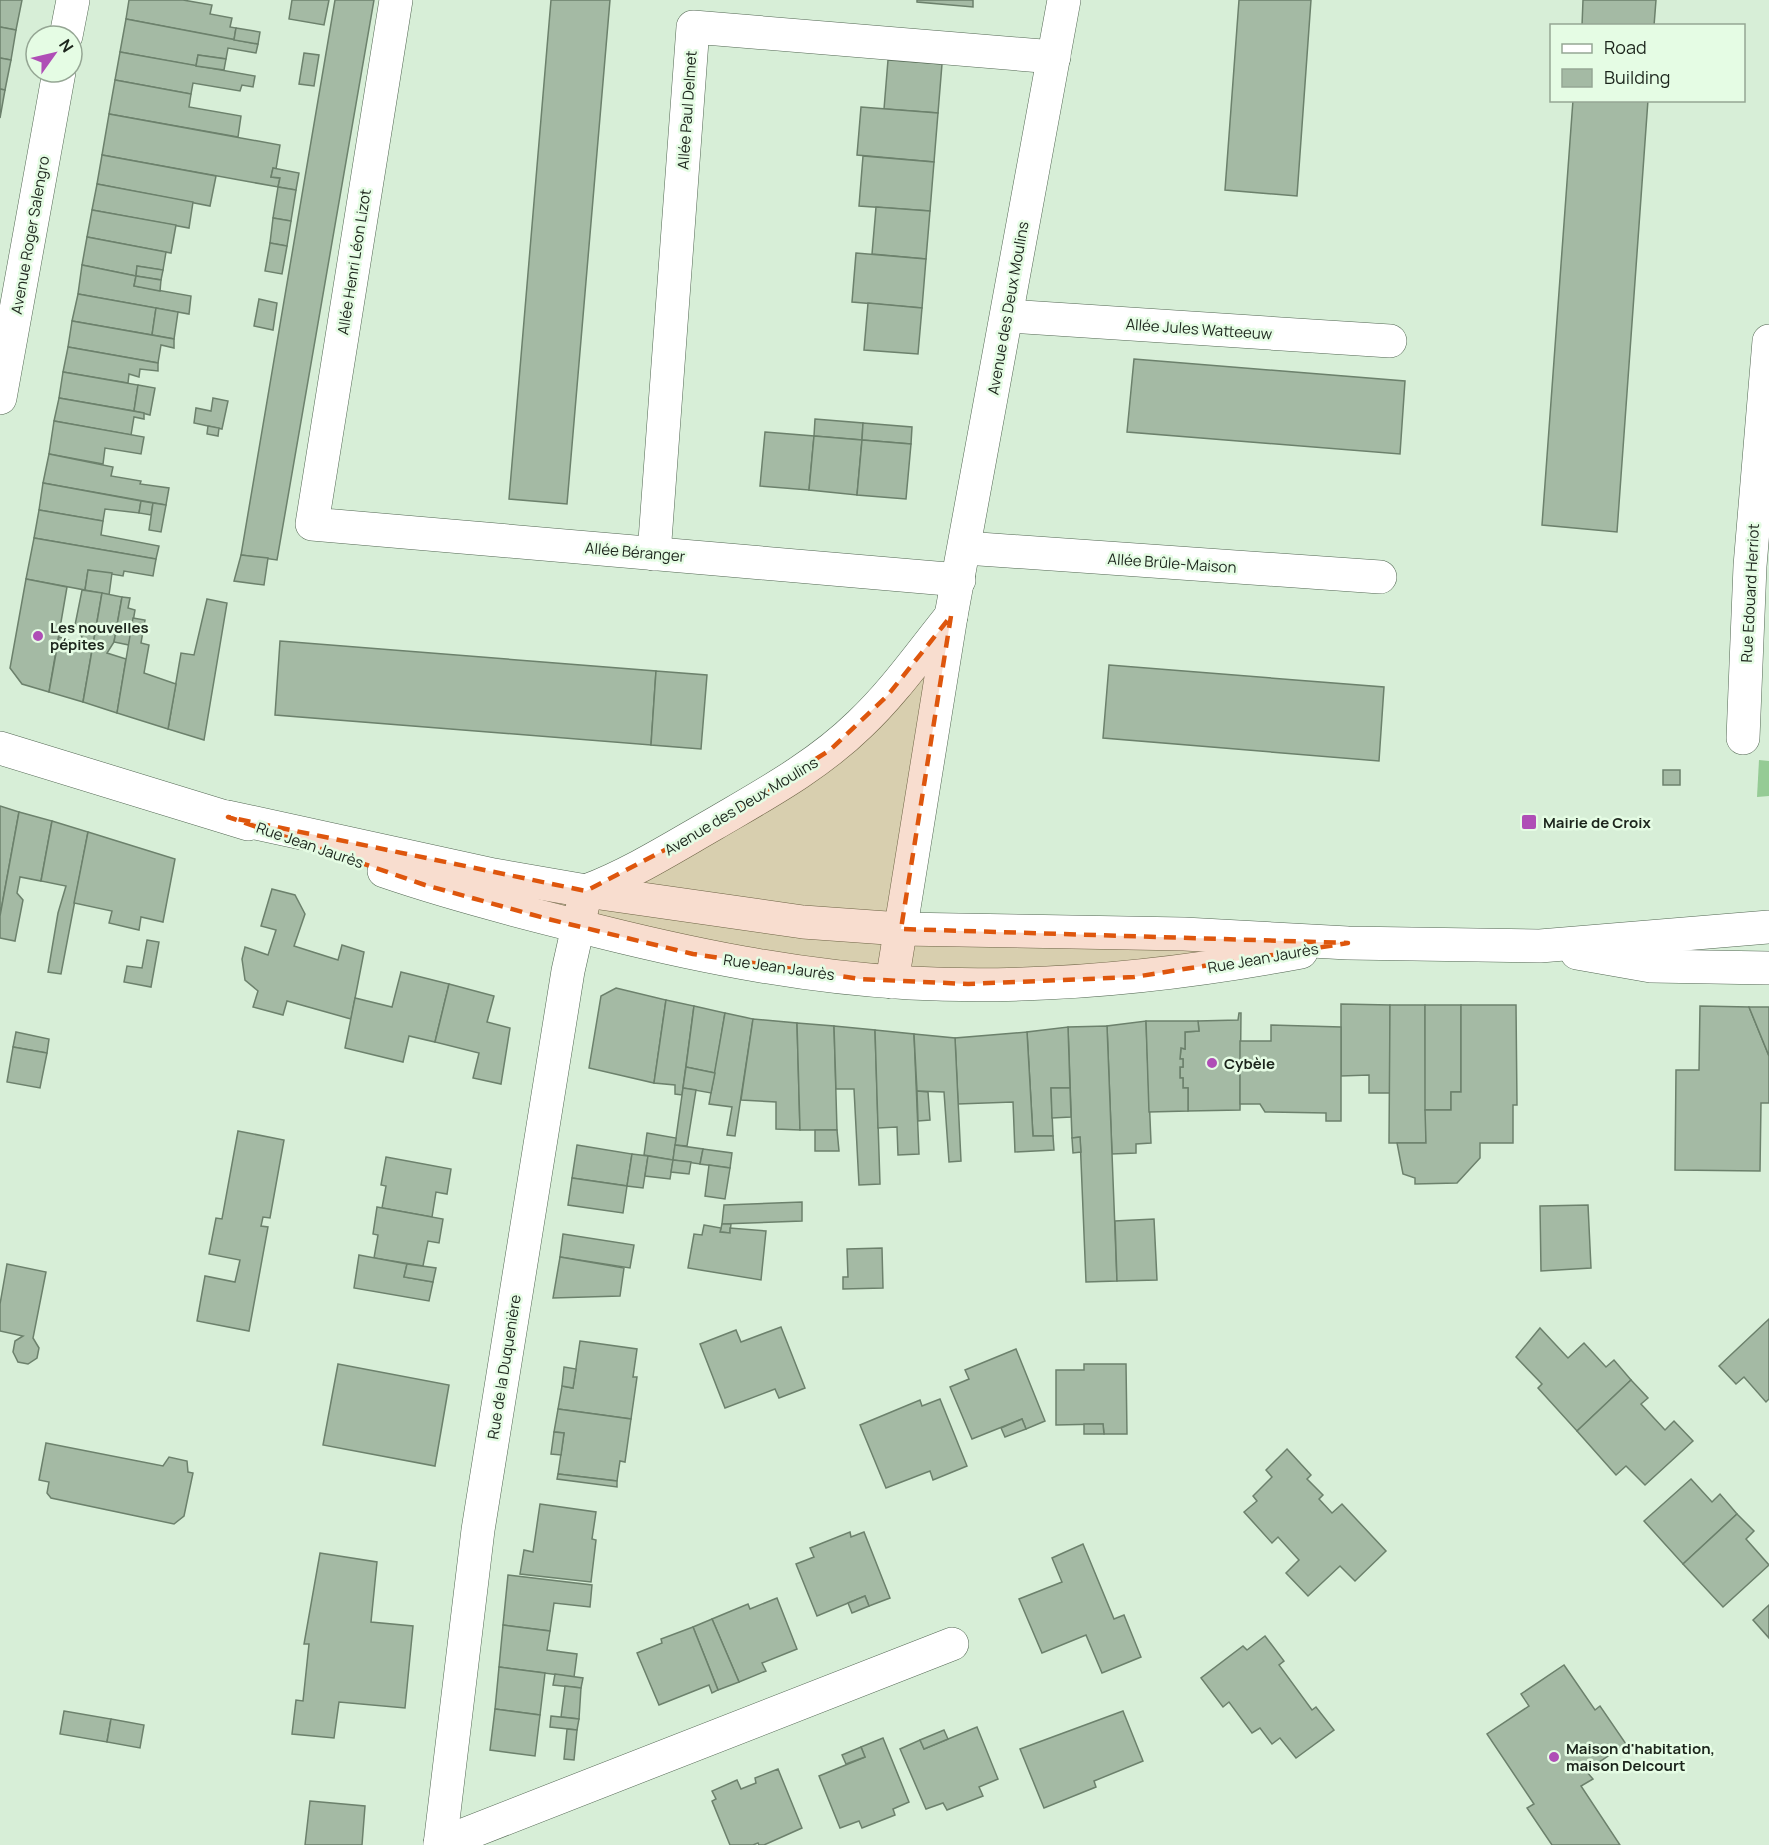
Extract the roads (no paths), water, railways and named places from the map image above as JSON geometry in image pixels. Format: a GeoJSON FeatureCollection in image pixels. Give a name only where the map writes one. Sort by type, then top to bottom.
{"type":"FeatureCollection","features":[{"type":"Feature","properties":{"kind":"street"},"geometry":{"type":"LineString","coordinates":[[68,24],[73,0]]}},
{"type":"Feature","properties":{"kind":"street","name":"Allée Henri Léon Lizot"},"geometry":{"type":"LineString","coordinates":[[312,524],[396,0]]}},
{"type":"Feature","properties":{"kind":"street","name":"Avenue des Deux Moulins"},"geometry":{"type":"LineString","coordinates":[[892,982],[951,616],[1064,0]]}},
{"type":"Feature","properties":{"kind":"street","name":"Allée Paul Delmet"},"geometry":{"type":"LineString","coordinates":[[654,554],[693,27],[1054,57]]}},
{"type":"Feature","properties":{"kind":"street","name":"Avenue Roger Salengro"},"geometry":{"type":"LineString","coordinates":[[0,398],[58,84]]}},
{"type":"Feature","properties":{"kind":"street","name":"Allée Jules Watteeuw"},"geometry":{"type":"LineString","coordinates":[[1007,316],[1390,341]]}},
{"type":"Feature","properties":{"kind":"street","name":"Rue Edouard Herriot"},"geometry":{"type":"LineString","coordinates":[[1743,738],[1750,566],[1769,341]]}},
{"type":"Feature","properties":{"kind":"street","name":"Allée Béranger"},"geometry":{"type":"LineString","coordinates":[[312,524],[959,580]]}},
{"type":"Feature","properties":{"kind":"street","name":"Allée Brûle-Maison"},"geometry":{"type":"LineString","coordinates":[[965,548],[1380,578]]}},
{"type":"Feature","properties":{"kind":"street","name":"Avenue des Deux Moulins"},"geometry":{"type":"LineString","coordinates":[[585,891],[637,868],[796,776],[822,757],[860,724],[888,695],[951,616]]}},
{"type":"Feature","properties":{"kind":"street","name":"Rue Jean Jaurès"},"geometry":{"type":"LineString","coordinates":[[0,748],[228,817],[425,885],[489,904],[693,954],[744,963],[892,982],[1017,984],[1134,978],[1229,965],[1348,943]]}},
{"type":"Feature","properties":{"kind":"street","name":"Rue Jean Jaurès"},"geometry":{"type":"LineString","coordinates":[[228,817],[407,858],[585,891],[803,922],[901,929],[1196,935],[1348,943],[1540,946],[1769,927]]}},
{"type":"Feature","properties":{"kind":"street","name":"Rue de la Duquenière"},"geometry":{"type":"LineString","coordinates":[[440,1845],[478,1530],[567,982],[585,891]]}},
{"type":"Feature","properties":{"kind":"street","name":"Rue Jean Jaurès"},"geometry":{"type":"LineString","coordinates":[[1540,946],[1651,966],[1769,968]]}},
{"type":"Feature","properties":{"kind":"street"},"geometry":{"type":"LineString","coordinates":[[440,1845],[952,1644]]}},
{"type":"Feature","properties":{"kind":"place","name":"Les nouvelles pépites"},"geometry":{"type":"Point","coordinates":[38,636]}},
{"type":"Feature","properties":{"kind":"place","name":"Mairie de Croix"},"geometry":{"type":"Point","coordinates":[1529,822]}},
{"type":"Feature","properties":{"kind":"place","name":"Cybèle"},"geometry":{"type":"Point","coordinates":[1212,1063]}},
{"type":"Feature","properties":{"kind":"place","name":"Maison d'habitation, maison Delcourt"},"geometry":{"type":"Point","coordinates":[1554,1757]}}]}
